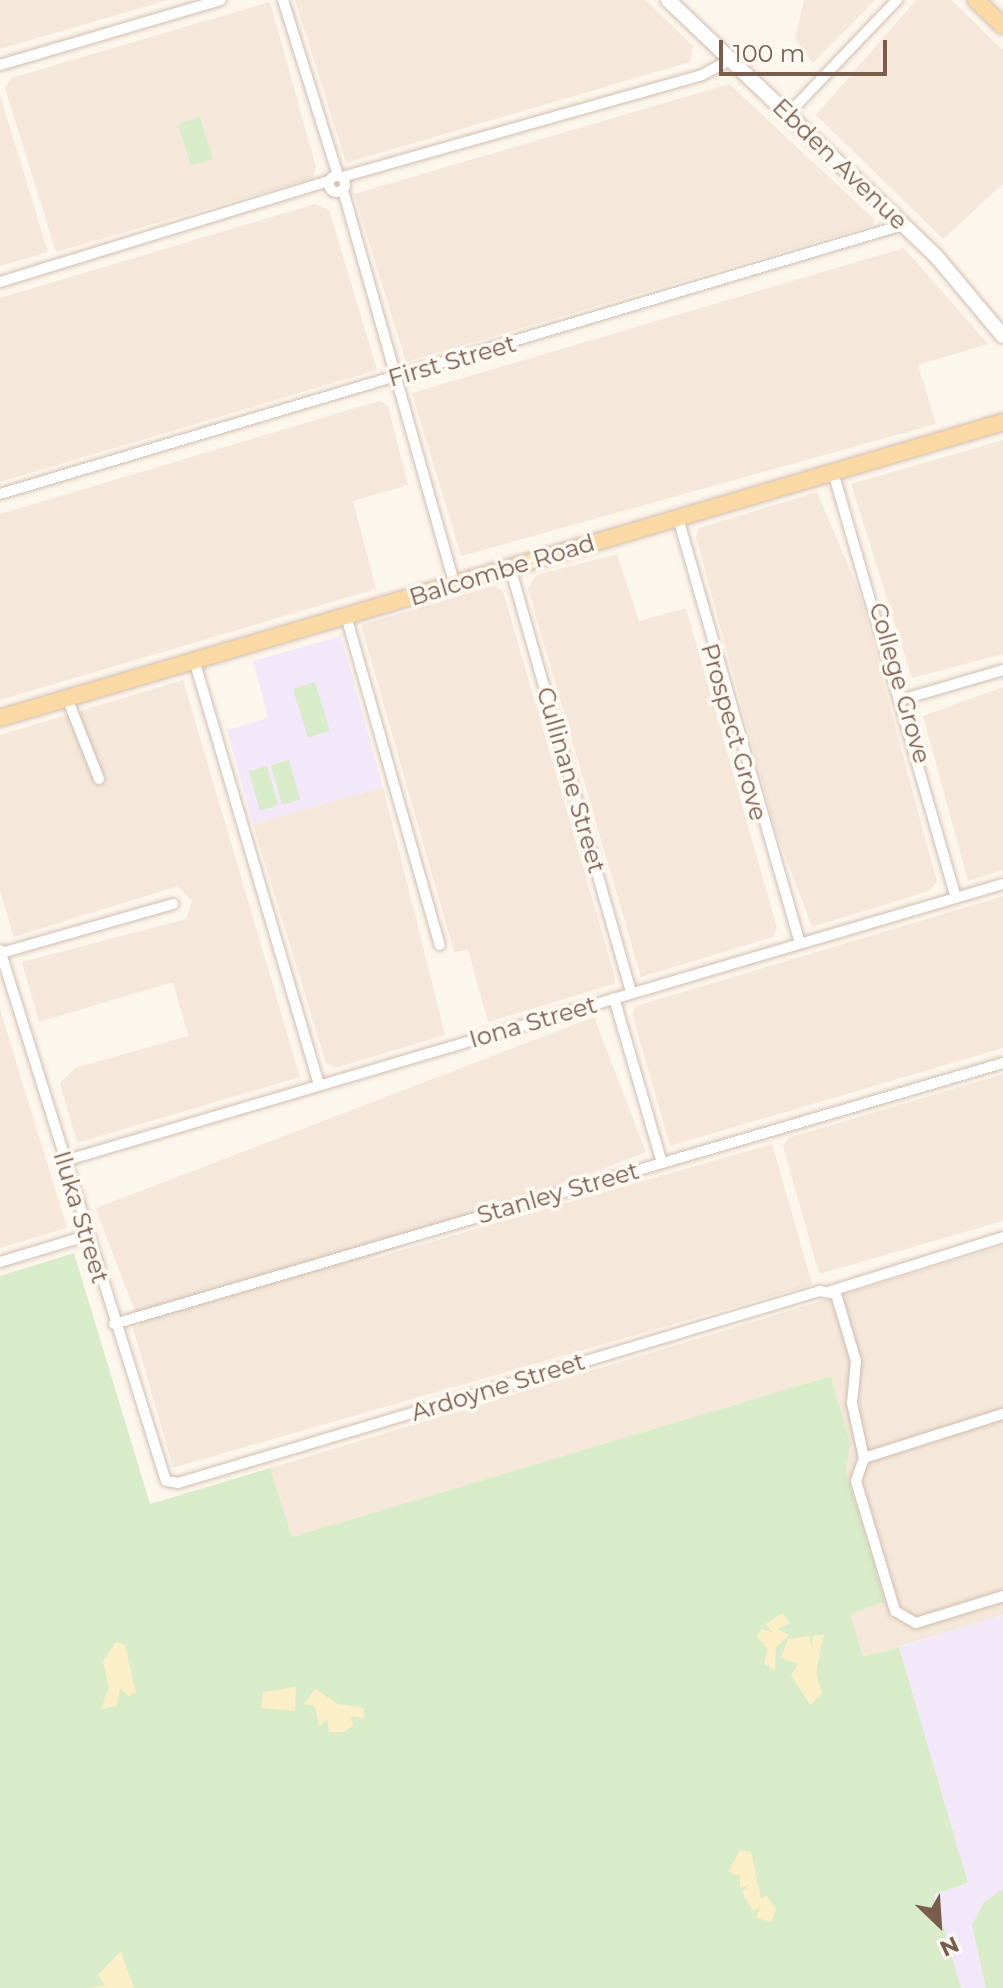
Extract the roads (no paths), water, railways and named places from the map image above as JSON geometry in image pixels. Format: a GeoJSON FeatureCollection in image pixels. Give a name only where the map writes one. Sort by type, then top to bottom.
{"type":"FeatureCollection","features":[{"type":"Feature","properties":{"kind":"main road"},"geometry":{"type":"LineString","coordinates":[[976,0],[1003,26]]}},
{"type":"Feature","properties":{"kind":"main road","name":"Balcombe Road"},"geometry":{"type":"LineString","coordinates":[[0,718],[1003,422]]}},
{"type":"Feature","properties":{"kind":"street"},"geometry":{"type":"LineString","coordinates":[[0,65],[221,0]]}},
{"type":"Feature","properties":{"kind":"street"},"geometry":{"type":"LineString","coordinates":[[283,0],[454,583]]}},
{"type":"Feature","properties":{"kind":"street","name":"Ebden Avenue"},"geometry":{"type":"LineString","coordinates":[[668,0],[903,225],[1003,336]]}},
{"type":"Feature","properties":{"kind":"street"},"geometry":{"type":"LineString","coordinates":[[788,114],[897,0]]}},
{"type":"Feature","properties":{"kind":"street"},"geometry":{"type":"LineString","coordinates":[[0,282],[702,75],[730,60]]}},
{"type":"Feature","properties":{"kind":"street","name":"First Street"},"geometry":{"type":"LineString","coordinates":[[0,494],[903,225]]}},
{"type":"Feature","properties":{"kind":"street","name":"College Grove"},"geometry":{"type":"LineString","coordinates":[[833,472],[904,699],[956,898]]}},
{"type":"Feature","properties":{"kind":"street","name":"Prospect Grove"},"geometry":{"type":"LineString","coordinates":[[678,518],[800,943]]}},
{"type":"Feature","properties":{"kind":"street","name":"Cullinane Street"},"geometry":{"type":"LineString","coordinates":[[510,567],[631,993]]}},
{"type":"Feature","properties":{"kind":"street"},"geometry":{"type":"LineString","coordinates":[[346,616],[440,945]]}},
{"type":"Feature","properties":{"kind":"street"},"geometry":{"type":"LineString","coordinates":[[194,660],[319,1085]]}},
{"type":"Feature","properties":{"kind":"street"},"geometry":{"type":"LineString","coordinates":[[904,699],[1003,670]]}},
{"type":"Feature","properties":{"kind":"street"},"geometry":{"type":"LineString","coordinates":[[67,698],[99,779]]}},
{"type":"Feature","properties":{"kind":"street","name":"Iona Street"},"geometry":{"type":"LineString","coordinates":[[64,1161],[1003,884]]}},
{"type":"Feature","properties":{"kind":"street"},"geometry":{"type":"LineString","coordinates":[[0,952],[173,904]]}},
{"type":"Feature","properties":{"kind":"street","name":"Iluka Street"},"geometry":{"type":"LineString","coordinates":[[0,952],[86,1236],[166,1481]]}},
{"type":"Feature","properties":{"kind":"street"},"geometry":{"type":"LineString","coordinates":[[614,998],[662,1163]]}},
{"type":"Feature","properties":{"kind":"street","name":"Stanley Street"},"geometry":{"type":"LineString","coordinates":[[114,1324],[1003,1063]]}},
{"type":"Feature","properties":{"kind":"street"},"geometry":{"type":"LineString","coordinates":[[0,1262],[86,1236]]}},
{"type":"Feature","properties":{"kind":"street","name":"Ardoyne Street"},"geometry":{"type":"LineString","coordinates":[[166,1481],[178,1483],[833,1292],[860,1279],[1003,1237]]}},
{"type":"Feature","properties":{"kind":"street"},"geometry":{"type":"LineString","coordinates":[[833,1292],[856,1361],[852,1403],[869,1456]]}},
{"type":"Feature","properties":{"kind":"street"},"geometry":{"type":"LineString","coordinates":[[1003,1414],[869,1456],[856,1481],[903,1621],[1003,1596]]}}]}
